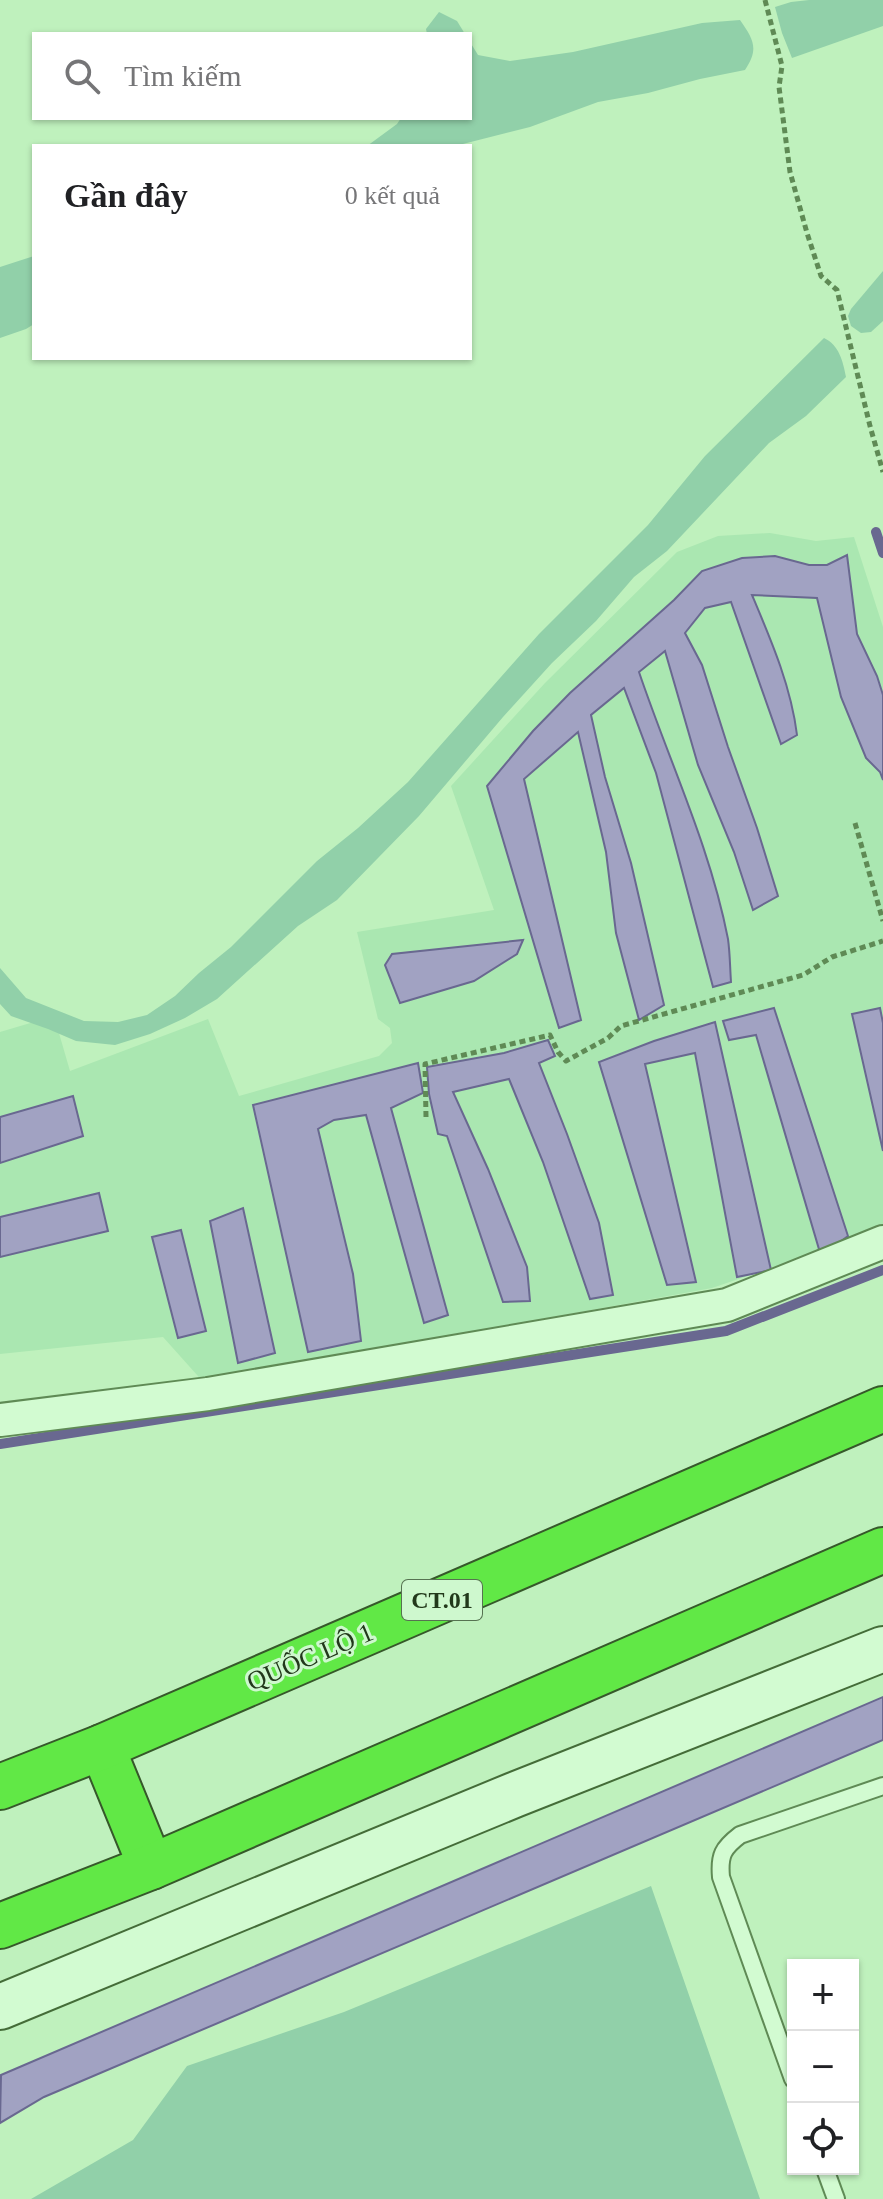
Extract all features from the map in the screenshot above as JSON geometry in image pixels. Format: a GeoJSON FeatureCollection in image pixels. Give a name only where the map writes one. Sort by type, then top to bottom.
{"type":"FeatureCollection","features":[{"type":"Feature","properties":{"kind":"highway","name":"QUỐC LỘ 1"},"geometry":{"type":"LineString","coordinates":[[0,1787],[102,1747],[883,1409]]}},
{"type":"Feature","properties":{"kind":"highway"},"geometry":{"type":"LineString","coordinates":[[0,1926],[151,1867],[883,1550]]}},
{"type":"Feature","properties":{"kind":"highway"},"geometry":{"type":"LineString","coordinates":[[102,1747],[151,1867]]}},
{"type":"Feature","properties":{"kind":"main road"},"geometry":{"type":"LineString","coordinates":[[0,2007],[529,1789],[883,1649]]}},
{"type":"Feature","properties":{"kind":"street"},"geometry":{"type":"LineString","coordinates":[[0,1420],[208,1394],[727,1305],[883,1242]]}},
{"type":"Feature","properties":{"kind":"lane"},"geometry":{"type":"LineString","coordinates":[[787,2062],[721,1877],[719,1860],[727,1845],[740,1835],[883,1786]]}},
{"type":"Feature","properties":{"kind":"lane"},"geometry":{"type":"LineString","coordinates":[[827,2175],[836,2199]]}},
{"type":"Feature","properties":{"kind":"path"},"geometry":{"type":"LineString","coordinates":[[765,0],[782,66],[779,87],[790,172],[821,276],[837,290],[883,472]]}},
{"type":"Feature","properties":{"kind":"path"},"geometry":{"type":"LineString","coordinates":[[855,823],[883,921]]}},
{"type":"Feature","properties":{"kind":"path"},"geometry":{"type":"LineString","coordinates":[[426,1117],[425,1064],[550,1035],[566,1061],[608,1038],[621,1026],[803,975],[832,957],[883,941]]}},
{"type":"Feature","properties":{"kind":"green space"},"geometry":{"type":"Polygon","coordinates":[[[809,0],[883,0],[883,26],[792,58],[775,7],[809,0]]]}},
{"type":"Feature","properties":{"kind":"green space"},"geometry":{"type":"Polygon","coordinates":[[[439,12],[457,21],[464,32],[427,32],[439,12]]]}},
{"type":"Feature","properties":{"kind":"green space"},"geometry":{"type":"Polygon","coordinates":[[[740,20],[753,45],[752,56],[745,70],[598,102],[530,127],[463,144],[370,144],[400,120],[472,120],[472,45],[478,55],[510,61],[573,52],[702,23],[740,20]]]}},
{"type":"Feature","properties":{"kind":"green space"},"geometry":{"type":"Polygon","coordinates":[[[32,257],[32,325],[0,338],[0,267],[32,257]]]}},
{"type":"Feature","properties":{"kind":"green space"},"geometry":{"type":"Polygon","coordinates":[[[883,271],[883,321],[871,332],[861,333],[851,326],[848,316],[883,271]]]}},
{"type":"Feature","properties":{"kind":"green space"},"geometry":{"type":"Polygon","coordinates":[[[824,338],[837,349],[846,377],[806,416],[769,443],[667,551],[634,577],[503,717],[419,816],[337,900],[298,926],[217,999],[150,1034],[115,1045],[76,1041],[11,1016],[0,1004],[0,968],[26,998],[84,1021],[118,1022],[147,1015],[175,996],[231,947],[317,861],[408,782],[539,634],[648,525],[705,456],[824,338]]]}},
{"type":"Feature","properties":{"kind":"green space"},"geometry":{"type":"Polygon","coordinates":[[[770,533],[816,541],[854,537],[883,627],[883,1230],[712,1288],[311,1361],[206,1385],[163,1337],[0,1354],[0,1032],[54,1016],[70,1071],[208,1019],[239,1096],[379,1056],[392,1043],[390,1028],[378,1019],[357,932],[494,910],[451,786],[545,683],[677,552],[718,536],[770,533]]]}},
{"type":"Feature","properties":{"kind":"green space"},"geometry":{"type":"Polygon","coordinates":[[[651,1886],[760,2199],[31,2199],[133,2140],[187,2066],[344,2012],[651,1886]]]}},
{"type":"Feature","properties":{"kind":"water"},"geometry":{"type":"Polygon","coordinates":[[[847,555],[857,634],[883,695],[883,780],[880,772],[866,758],[841,697],[817,598],[752,595],[779,664],[794,717],[797,735],[781,744],[731,602],[705,608],[685,633],[702,665],[778,896],[753,910],[734,852],[698,765],[665,651],[639,672],[711,871],[728,939],[731,982],[713,987],[656,773],[624,688],[591,715],[605,777],[631,863],[664,1005],[639,1020],[616,933],[606,852],[578,732],[524,779],[581,1020],[559,1028],[487,786],[570,693],[702,571],[742,558],[775,556],[809,565],[827,565],[847,555]]]}},
{"type":"Feature","properties":{"kind":"water"},"geometry":{"type":"Polygon","coordinates":[[[523,940],[517,954],[474,981],[400,1003],[385,965],[392,954],[523,940]]]}},
{"type":"Feature","properties":{"kind":"water"},"geometry":{"type":"Polygon","coordinates":[[[774,1008],[848,1236],[821,1256],[756,1035],[729,1040],[723,1021],[774,1008]]]}},
{"type":"Feature","properties":{"kind":"water"},"geometry":{"type":"Polygon","coordinates":[[[880,1008],[883,1023],[883,1151],[852,1014],[880,1008]]]}},
{"type":"Feature","properties":{"kind":"water"},"geometry":{"type":"Polygon","coordinates":[[[715,1022],[771,1270],[737,1277],[695,1053],[645,1064],[696,1282],[667,1285],[599,1062],[715,1022]]]}},
{"type":"Feature","properties":{"kind":"water"},"geometry":{"type":"Polygon","coordinates":[[[548,1040],[555,1056],[539,1063],[599,1223],[613,1295],[590,1299],[543,1162],[509,1079],[453,1092],[527,1267],[530,1301],[503,1302],[447,1136],[438,1134],[429,1094],[427,1067],[504,1053],[548,1040]]]}},
{"type":"Feature","properties":{"kind":"water"},"geometry":{"type":"Polygon","coordinates":[[[418,1063],[423,1093],[391,1108],[448,1315],[424,1323],[366,1115],[334,1120],[318,1129],[353,1274],[361,1341],[308,1352],[253,1105],[418,1063]]]}},
{"type":"Feature","properties":{"kind":"water"},"geometry":{"type":"Polygon","coordinates":[[[73,1096],[83,1136],[0,1163],[0,1117],[73,1096]]]}},
{"type":"Feature","properties":{"kind":"water"},"geometry":{"type":"Polygon","coordinates":[[[99,1193],[108,1231],[0,1257],[0,1217],[99,1193]]]}},
{"type":"Feature","properties":{"kind":"water"},"geometry":{"type":"Polygon","coordinates":[[[243,1208],[275,1353],[238,1363],[210,1221],[243,1208]]]}},
{"type":"Feature","properties":{"kind":"water"},"geometry":{"type":"Polygon","coordinates":[[[181,1230],[206,1331],[178,1338],[152,1237],[181,1230]]]}},
{"type":"Feature","properties":{"kind":"water"},"geometry":{"type":"Polygon","coordinates":[[[883,1697],[883,1740],[44,2097],[0,2123],[1,2075],[883,1697]]]}},
{"type":"Feature","properties":{"kind":"waterway"},"geometry":{"type":"LineString","coordinates":[[876,532],[883,553]]}},
{"type":"Feature","properties":{"kind":"waterway"},"geometry":{"type":"LineString","coordinates":[[0,1444],[726,1331],[883,1270]]}}]}
